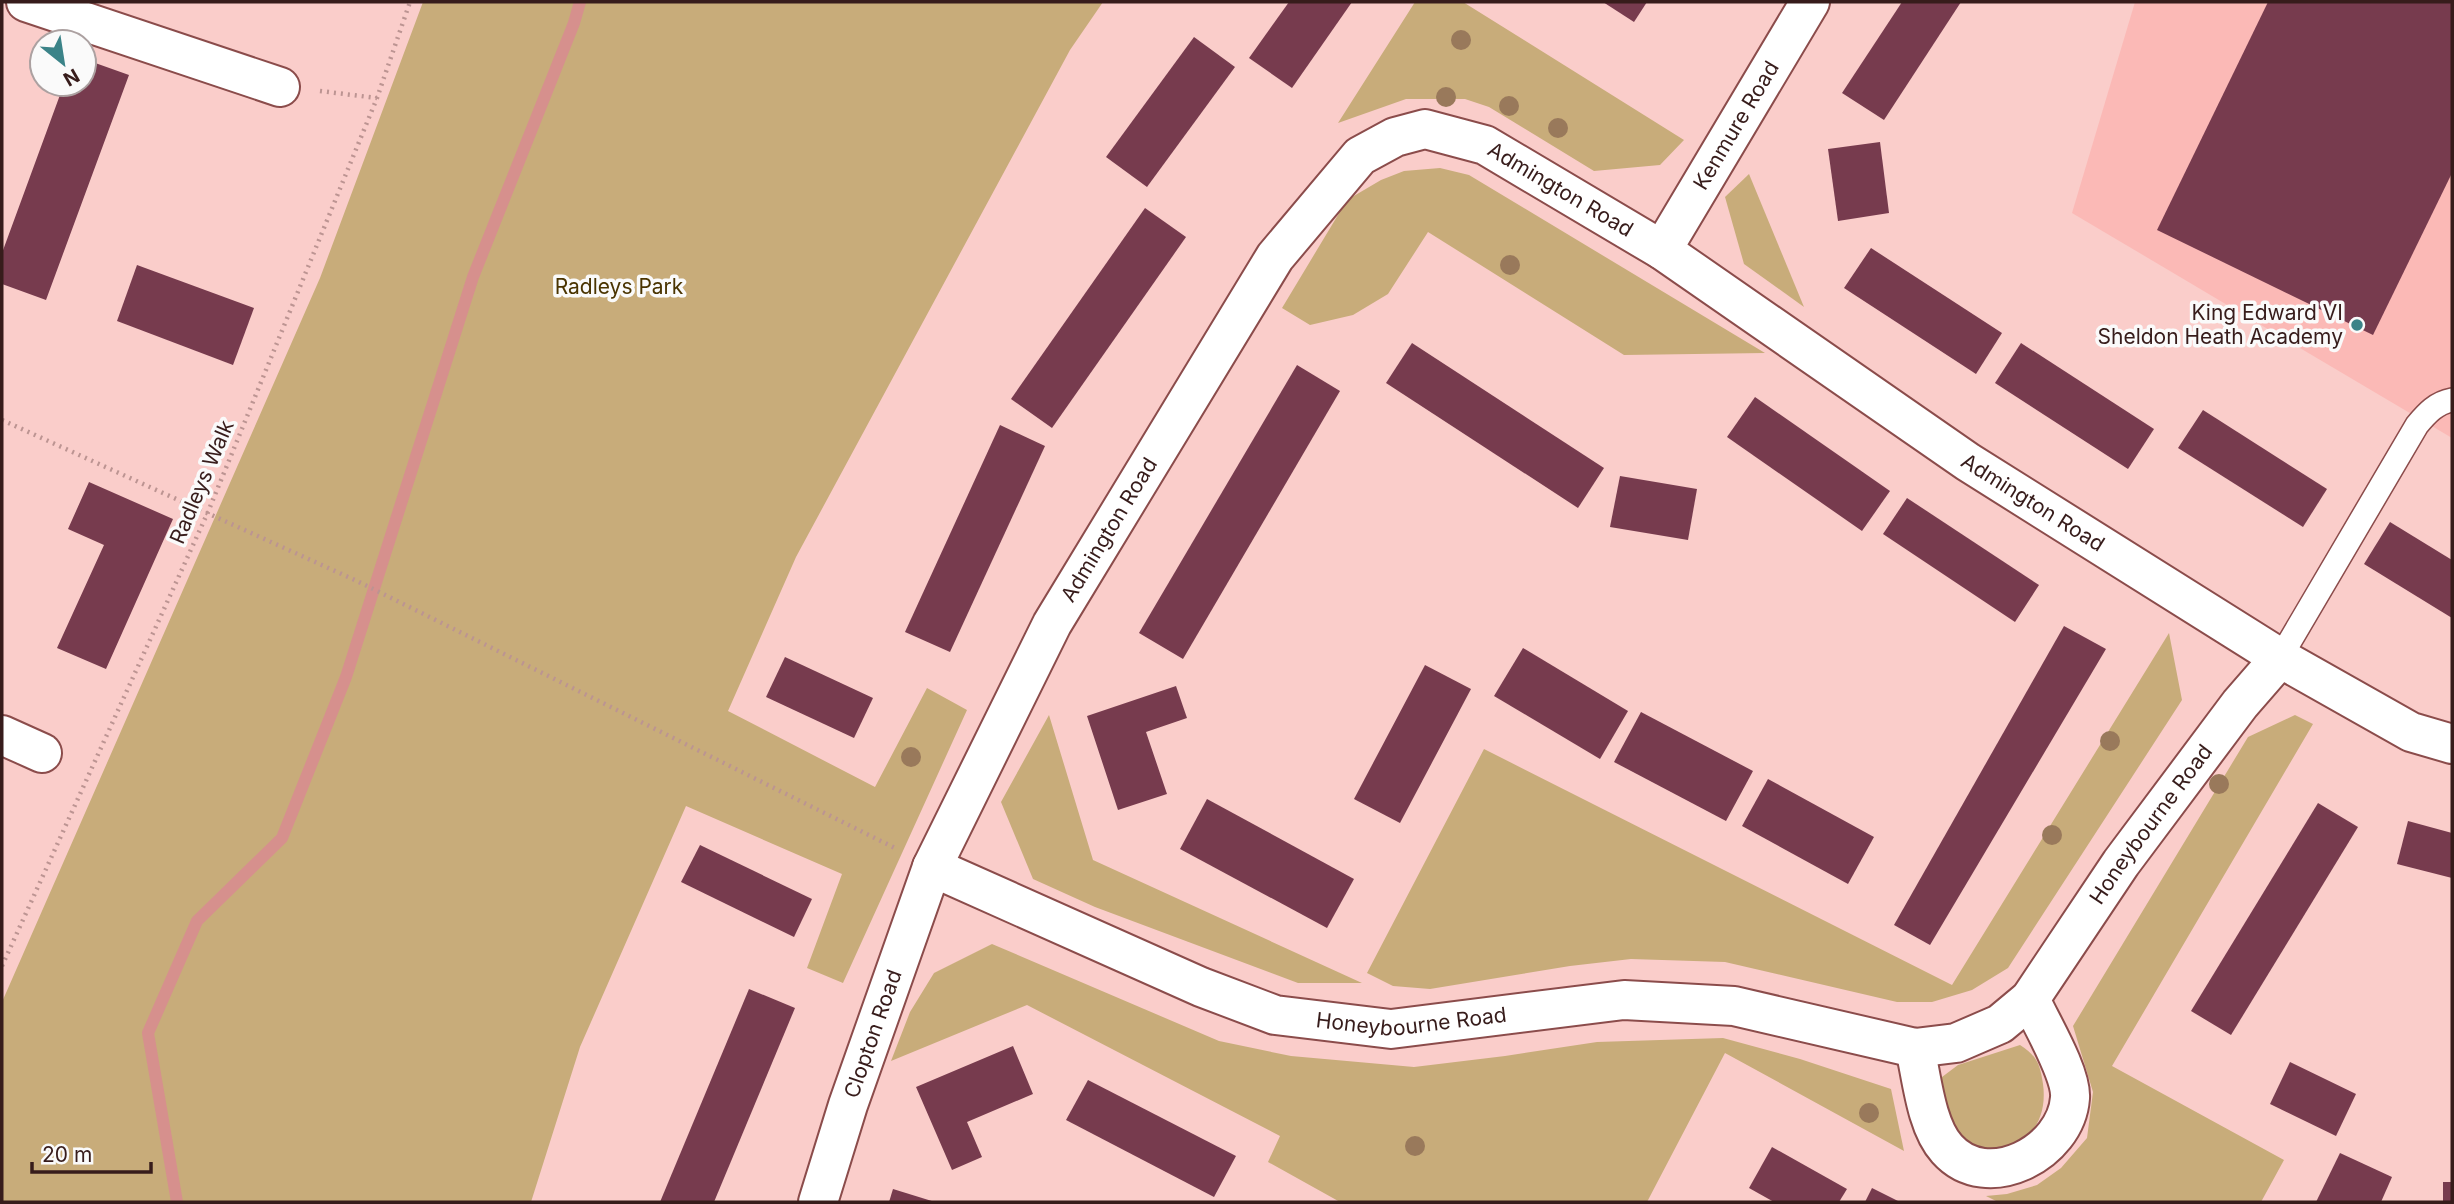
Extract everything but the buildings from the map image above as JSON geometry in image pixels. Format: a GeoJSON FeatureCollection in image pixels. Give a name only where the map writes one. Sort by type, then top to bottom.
{"type":"FeatureCollection","features":[{"type":"Feature","properties":{"kind":"street"},"geometry":{"type":"LineString","coordinates":[[26,2],[280,87]]}},
{"type":"Feature","properties":{"kind":"street","name":"Kenmure Road"},"geometry":{"type":"LineString","coordinates":[[1662,250],[1810,2]]}},
{"type":"Feature","properties":{"kind":"street","name":"Admington Road"},"geometry":{"type":"LineString","coordinates":[[932,867],[1052,624],[1275,257],[1360,156],[1395,137],[1425,129],[1485,145],[1662,250],[1968,462],[2280,658],[2411,733],[2452,744]]}},
{"type":"Feature","properties":{"kind":"street","name":"Honeybourne Road"},"geometry":{"type":"LineString","coordinates":[[932,867],[1201,987],[1275,1015],[1391,1029],[1624,1000],[1734,1006],[1915,1048],[1956,1042],[2000,1024],[2030,999],[2121,863],[2240,704],[2280,658]]}},
{"type":"Feature","properties":{"kind":"street"},"geometry":{"type":"LineString","coordinates":[[2,735],[42,753]]}},
{"type":"Feature","properties":{"kind":"street","name":"Clopton Road"},"geometry":{"type":"LineString","coordinates":[[818,1202],[848,1105],[932,867]]}},
{"type":"Feature","properties":{"kind":"street"},"geometry":{"type":"LineString","coordinates":[[1915,1048],[1934,1133],[1948,1151],[1967,1165],[2001,1170],[2026,1160],[2047,1143],[2063,1124],[2071,1097],[2065,1070],[2030,999]]}},
{"type":"Feature","properties":{"kind":"lane"},"geometry":{"type":"LineString","coordinates":[[2280,658],[2417,425],[2429,411],[2452,400]]}},
{"type":"Feature","properties":{"kind":"path","name":"Radleys Walk"},"geometry":{"type":"LineString","coordinates":[[2,966],[208,512],[377,98],[410,2]]}},
{"type":"Feature","properties":{"kind":"path"},"geometry":{"type":"LineString","coordinates":[[280,87],[377,98]]}},
{"type":"Feature","properties":{"kind":"path"},"geometry":{"type":"LineString","coordinates":[[2,420],[357,581],[932,867]]}},
{"type":"Feature","properties":{"kind":"shaded area","name":"King Edward VI Sheldon Heath Academy"},"geometry":{"type":"Polygon","coordinates":[[[2135,2],[2452,2],[2452,438],[2072,213],[2135,2]]]}},
{"type":"Feature","properties":{"kind":"green space","name":"Radleys Park"},"geometry":{"type":"Polygon","coordinates":[[[423,2],[1103,2],[1070,50],[796,557],[728,711],[875,787],[927,688],[967,710],[843,983],[807,968],[842,874],[686,806],[580,1047],[531,1202],[2,1202],[2,1002],[320,278],[423,2]]]}},
{"type":"Feature","properties":{"kind":"green space"},"geometry":{"type":"Polygon","coordinates":[[[1415,2],[1463,2],[1684,140],[1660,165],[1594,171],[1489,107],[1465,99],[1406,99],[1338,123],[1415,2]]]}},
{"type":"Feature","properties":{"kind":"green space"},"geometry":{"type":"Polygon","coordinates":[[[1440,168],[1469,175],[1765,353],[1624,355],[1428,232],[1388,294],[1353,315],[1310,325],[1282,308],[1347,200],[1381,180],[1404,171],[1440,168]]]}},
{"type":"Feature","properties":{"kind":"green space"},"geometry":{"type":"Polygon","coordinates":[[[1749,174],[1804,307],[1744,264],[1725,197],[1749,174]]]}},
{"type":"Feature","properties":{"kind":"green space"},"geometry":{"type":"Polygon","coordinates":[[[2169,633],[2182,700],[2008,968],[1972,990],[1932,1002],[1897,1002],[1725,962],[1631,959],[1430,989],[1393,986],[1367,973],[1484,749],[1952,985],[2169,633]]]}},
{"type":"Feature","properties":{"kind":"green space"},"geometry":{"type":"Polygon","coordinates":[[[1049,715],[1093,860],[1362,983],[1298,983],[1095,907],[1033,879],[1001,802],[1049,715]]]}},
{"type":"Feature","properties":{"kind":"green space"},"geometry":{"type":"Polygon","coordinates":[[[2295,715],[2313,724],[2112,1066],[2284,1160],[2261,1202],[1998,1202],[1986,1196],[2007,1194],[2037,1185],[2061,1168],[2087,1138],[2093,1092],[2073,1026],[2248,737],[2295,715]]]}},
{"type":"Feature","properties":{"kind":"green space"},"geometry":{"type":"Polygon","coordinates":[[[992,944],[1219,1041],[1291,1056],[1414,1067],[1597,1042],[1723,1038],[1800,1059],[1891,1089],[1904,1151],[1725,1053],[1647,1202],[1340,1202],[1268,1162],[1280,1136],[1027,1005],[891,1061],[910,1012],[934,973],[992,944]]]}},
{"type":"Feature","properties":{"kind":"green space"},"geometry":{"type":"Polygon","coordinates":[[[2020,1045],[2034,1057],[2042,1077],[2042,1109],[2034,1128],[2021,1141],[2004,1148],[1986,1149],[1968,1143],[1952,1130],[1941,1109],[1942,1077],[1958,1065],[2020,1045]]]}},
{"type":"Feature","properties":{"kind":"waterway"},"geometry":{"type":"LineString","coordinates":[[177,1202],[148,1033],[197,921],[282,838],[346,677],[473,277],[580,2]]}},
{"type":"Feature","properties":{"kind":"place","name":"King Edward VI Sheldon Heath Academy"},"geometry":{"type":"Point","coordinates":[2357,325]}}]}
